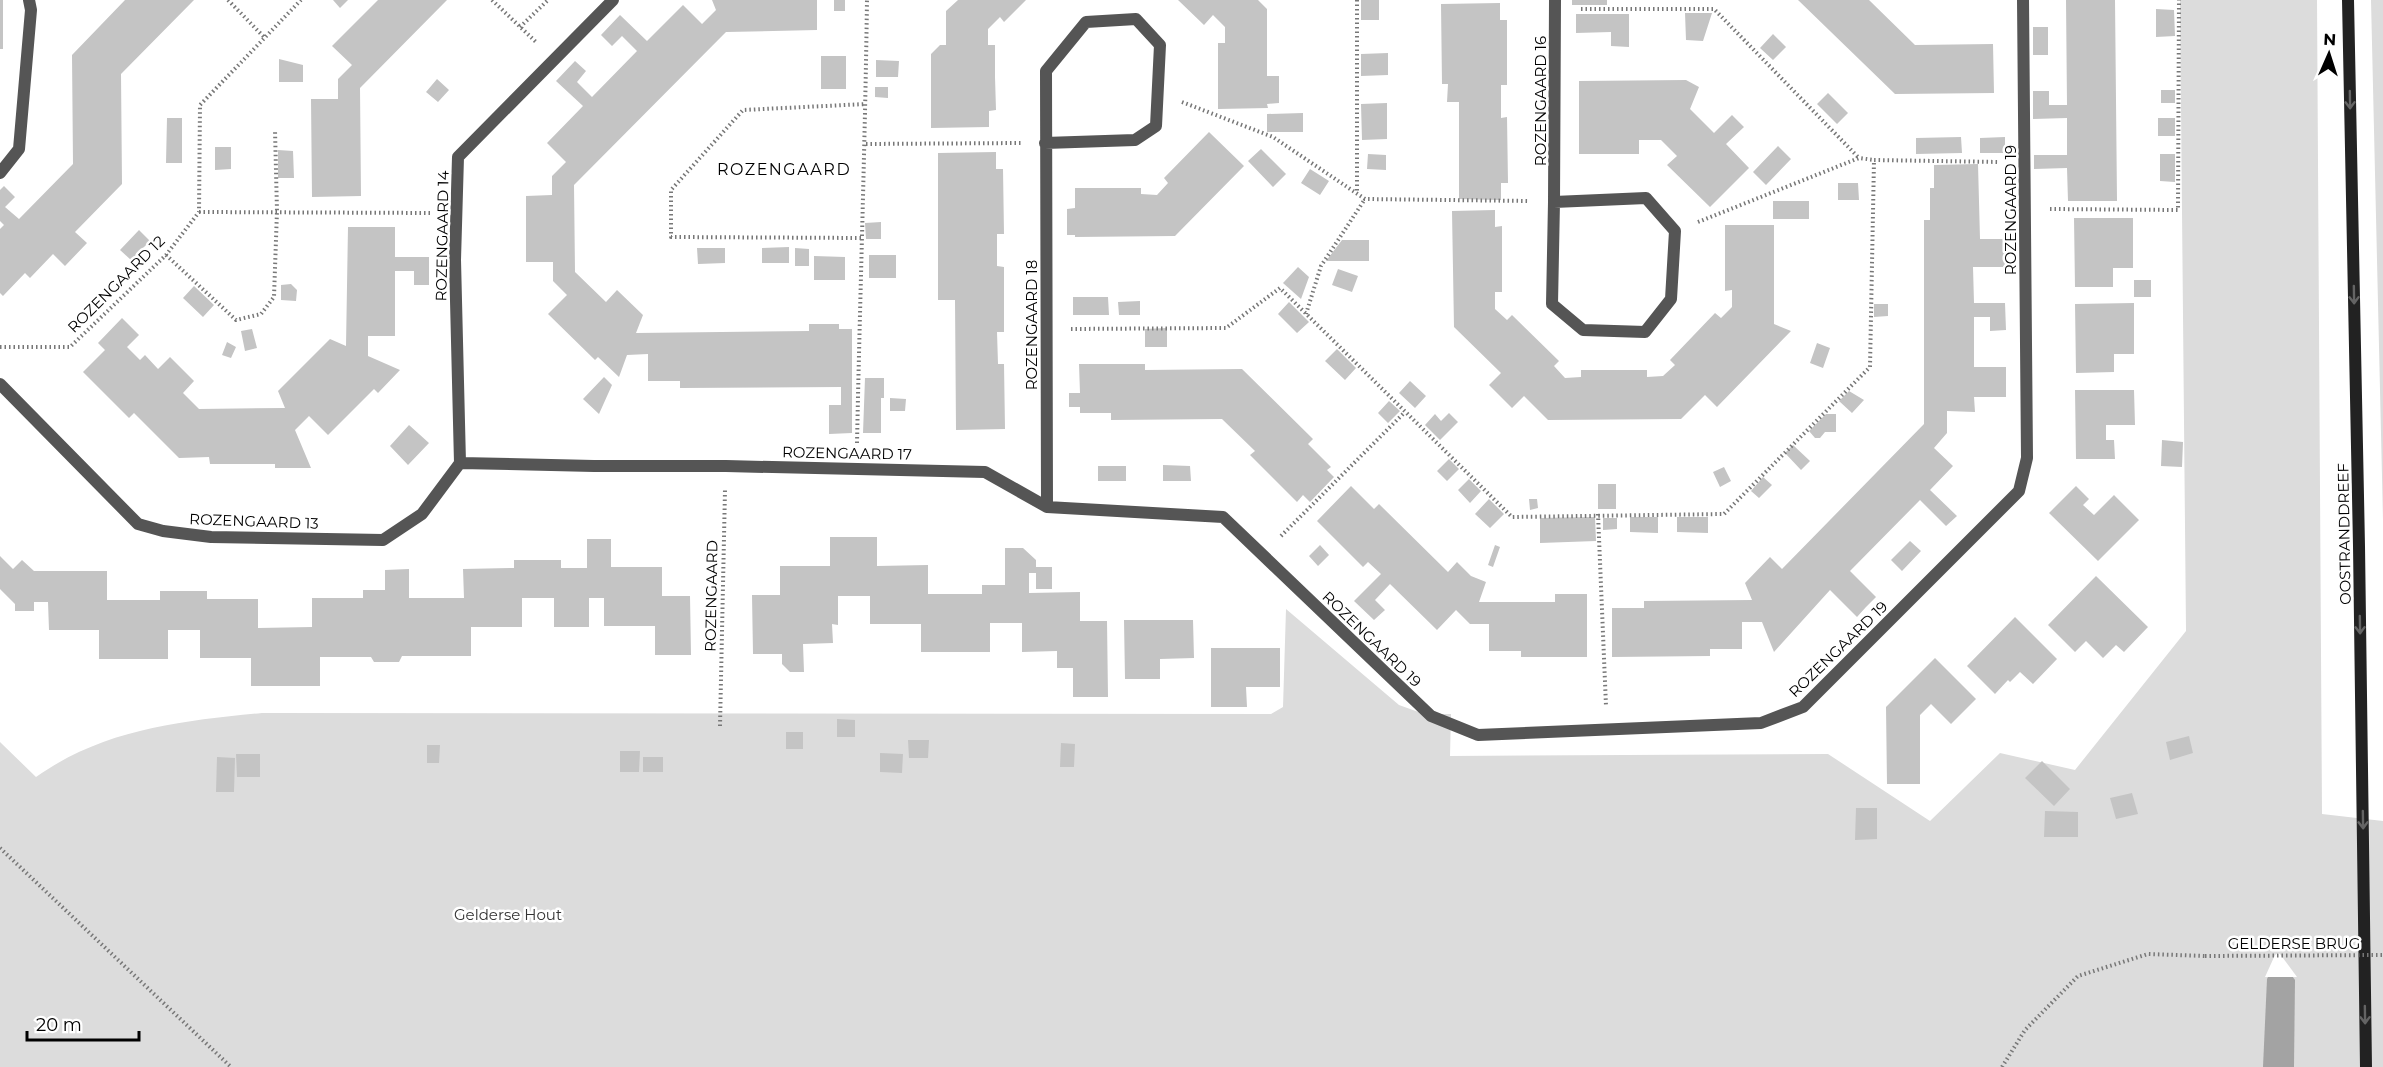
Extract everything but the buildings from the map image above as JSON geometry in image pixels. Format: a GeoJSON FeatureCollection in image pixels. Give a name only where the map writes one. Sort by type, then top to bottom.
{"type":"FeatureCollection","features":[{"type":"Feature","properties":{"kind":"main road","name":"OOSTRANDDREEF"},"geometry":{"type":"LineString","coordinates":[[2348,0],[2366,1067]]}},
{"type":"Feature","properties":{"kind":"street"},"geometry":{"type":"LineString","coordinates":[[0,173],[19,149],[30,5],[40,0]]}},
{"type":"Feature","properties":{"kind":"street","name":"ROZENGAARD 14"},"geometry":{"type":"LineString","coordinates":[[460,463],[455,260],[458,157],[613,0]]}},
{"type":"Feature","properties":{"kind":"street","name":"ROZENGAARD 19"},"geometry":{"type":"LineString","coordinates":[[1223,517],[1431,716],[1478,735],[1761,723],[1803,707],[2019,491],[2027,458],[2024,0]]}},
{"type":"Feature","properties":{"kind":"street","name":"ROZENGAARD 16"},"geometry":{"type":"LineString","coordinates":[[1555,5],[1552,304],[1582,330],[1645,332],[1671,299],[1675,231]]}},
{"type":"Feature","properties":{"kind":"street","name":"ROZENGAARD 18"},"geometry":{"type":"LineString","coordinates":[[1046,143],[1135,140],[1156,126],[1160,45],[1136,19],[1086,22],[1046,71],[1046,143],[1046,329],[1047,507]]}},
{"type":"Feature","properties":{"kind":"street"},"geometry":{"type":"LineString","coordinates":[[1554,202],[1646,198],[1675,231]]}},
{"type":"Feature","properties":{"kind":"street","name":"ROZENGAARD 13"},"geometry":{"type":"LineString","coordinates":[[0,384],[138,524],[163,531],[211,537],[383,540],[422,514],[460,463]]}},
{"type":"Feature","properties":{"kind":"street","name":"ROZENGAARD 17"},"geometry":{"type":"LineString","coordinates":[[460,463],[857,468],[985,472],[1047,507],[1223,517]]}},
{"type":"Feature","properties":{"kind":"path"},"geometry":{"type":"LineString","coordinates":[[228,0],[264,37]]}},
{"type":"Feature","properties":{"kind":"path"},"geometry":{"type":"LineString","coordinates":[[301,0],[200,105],[200,212],[457,213]]}},
{"type":"Feature","properties":{"kind":"path"},"geometry":{"type":"LineString","coordinates":[[492,0],[554,59]]}},
{"type":"Feature","properties":{"kind":"path"},"geometry":{"type":"LineString","coordinates":[[520,27],[548,0]]}},
{"type":"Feature","properties":{"kind":"path"},"geometry":{"type":"LineString","coordinates":[[857,468],[861,238],[866,144],[867,0]]}},
{"type":"Feature","properties":{"kind":"path"},"geometry":{"type":"LineString","coordinates":[[1357,0],[1357,193]]}},
{"type":"Feature","properties":{"kind":"path"},"geometry":{"type":"LineString","coordinates":[[2024,209],[2178,210],[2180,0]]}},
{"type":"Feature","properties":{"kind":"path"},"geometry":{"type":"LineString","coordinates":[[1555,5],[1714,9],[1859,158]]}},
{"type":"Feature","properties":{"kind":"path"},"geometry":{"type":"LineString","coordinates":[[1157,93],[1273,137],[1365,199],[1554,202]]}},
{"type":"Feature","properties":{"kind":"path"},"geometry":{"type":"LineString","coordinates":[[861,238],[670,237],[671,190],[743,110],[866,104]]}},
{"type":"Feature","properties":{"kind":"path"},"geometry":{"type":"LineString","coordinates":[[165,255],[236,320],[261,314],[274,297],[277,211],[275,130]]}},
{"type":"Feature","properties":{"kind":"path"},"geometry":{"type":"LineString","coordinates":[[866,144],[1046,143]]}},
{"type":"Feature","properties":{"kind":"path"},"geometry":{"type":"LineString","coordinates":[[1675,231],[1859,158],[2025,162]]}},
{"type":"Feature","properties":{"kind":"path"},"geometry":{"type":"LineString","coordinates":[[1046,329],[1226,328],[1280,288],[1512,517],[1724,514],[1870,367],[1874,160]]}},
{"type":"Feature","properties":{"kind":"path"},"geometry":{"type":"LineString","coordinates":[[1306,314],[1321,266],[1365,199]]}},
{"type":"Feature","properties":{"kind":"path","name":"ROZENGAARD 12"},"geometry":{"type":"LineString","coordinates":[[0,347],[70,347],[165,255],[200,212]]}},
{"type":"Feature","properties":{"kind":"path"},"geometry":{"type":"LineString","coordinates":[[1262,555],[1405,412]]}},
{"type":"Feature","properties":{"kind":"path","name":"ROZENGAARD"},"geometry":{"type":"LineString","coordinates":[[720,726],[726,466]]}},
{"type":"Feature","properties":{"kind":"path"},"geometry":{"type":"LineString","coordinates":[[1598,514],[1607,729]]}},
{"type":"Feature","properties":{"kind":"path"},"geometry":{"type":"LineString","coordinates":[[0,848],[231,1067]]}},
{"type":"Feature","properties":{"kind":"path","name":"GELDERSE BRUG"},"geometry":{"type":"LineString","coordinates":[[2002,1067],[2025,1030],[2078,976],[2148,954],[2383,956]]}},
{"type":"Feature","properties":{"kind":"green space","name":"Gelderse Hout"},"geometry":{"type":"Polygon","coordinates":[[[2180,0],[2317,0],[2322,814],[2383,821],[2383,1067],[0,1067],[0,742],[36,777],[89,748],[144,730],[173,724],[262,713],[1271,714],[1283,707],[1286,609],[1399,705],[1424,714],[1451,714],[1450,756],[1828,754],[1930,821],[2000,753],[2075,770],[2186,631],[2180,0]]]}},
{"type":"Feature","properties":{"kind":"green space"},"geometry":{"type":"Polygon","coordinates":[[[2371,0],[2383,0],[2383,520],[2371,0]]]}},
{"type":"Feature","properties":{"kind":"shaded area"},"geometry":{"type":"Polygon","coordinates":[[[2278,956],[2295,980],[2294,1067],[2263,1067],[2267,979],[2278,956]]]}},
{"type":"Feature","properties":{"kind":"pier"},"geometry":{"type":"Polygon","coordinates":[[[2278,953],[2280,954],[2297,977],[2265,977],[2278,953]]]}},
{"type":"Feature","properties":{"kind":"district","name":"ROZENGAARD"},"geometry":{"type":"Point","coordinates":[784,169]}}]}
